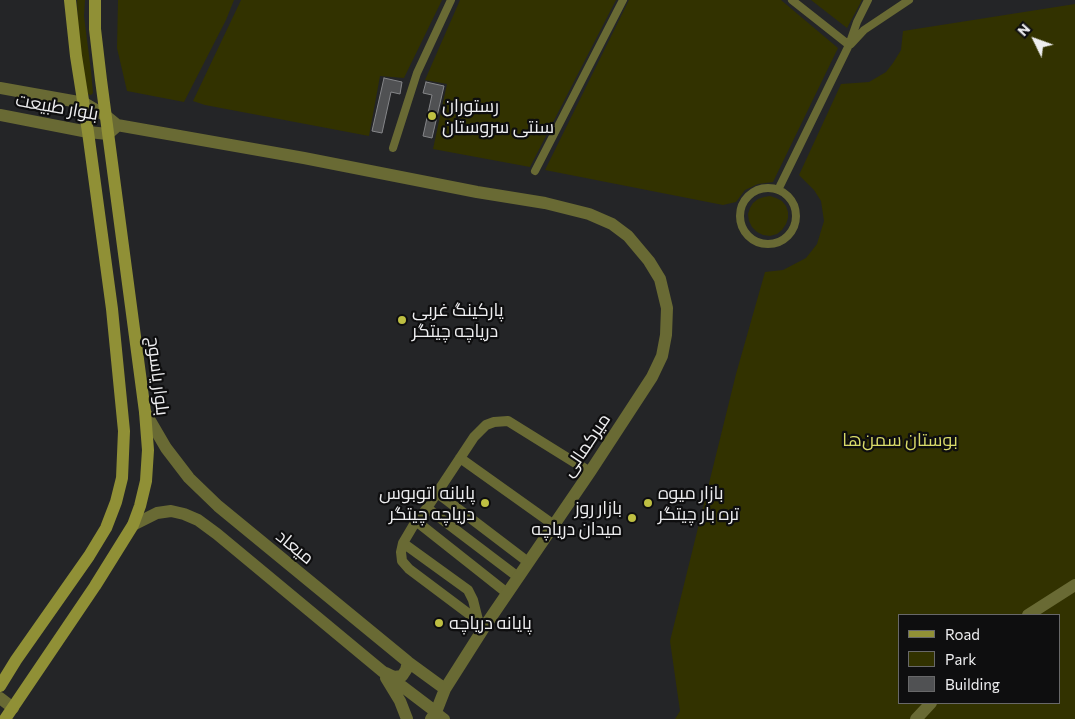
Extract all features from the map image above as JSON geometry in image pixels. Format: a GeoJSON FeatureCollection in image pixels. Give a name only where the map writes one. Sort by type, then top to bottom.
{"type":"FeatureCollection","features":[{"type":"Feature","properties":{"kind":"main road"},"geometry":{"type":"LineString","coordinates":[[0,686],[106,528],[116,502],[122,478],[124,431],[112,309],[76,56],[70,0]]}},
{"type":"Feature","properties":{"kind":"main road","name":"بلوار یاسوج"},"geometry":{"type":"LineString","coordinates":[[5,719],[95,586],[133,525],[146,481],[148,450],[145,412],[113,129],[106,116],[95,29],[95,0]]}},
{"type":"Feature","properties":{"kind":"main road"},"geometry":{"type":"LineString","coordinates":[[0,668],[16,660]]}},
{"type":"Feature","properties":{"kind":"street"},"geometry":{"type":"LineString","coordinates":[[393,148],[417,73],[451,0]]}},
{"type":"Feature","properties":{"kind":"street"},"geometry":{"type":"LineString","coordinates":[[535,171],[623,0]]}},
{"type":"Feature","properties":{"kind":"street"},"geometry":{"type":"LineString","coordinates":[[792,0],[849,45]]}},
{"type":"Feature","properties":{"kind":"street"},"geometry":{"type":"LineString","coordinates":[[778,190],[849,45],[857,22],[868,0]]}},
{"type":"Feature","properties":{"kind":"street"},"geometry":{"type":"LineString","coordinates":[[849,45],[864,30],[909,0]]}},
{"type":"Feature","properties":{"kind":"street","name":"بلوار طبیعت"},"geometry":{"type":"LineString","coordinates":[[0,88],[84,103],[106,116]]}},
{"type":"Feature","properties":{"kind":"street","name":"بلوار طبیعت"},"geometry":{"type":"LineString","coordinates":[[0,115],[88,132],[113,129],[304,158],[478,192],[545,202],[589,214],[612,224],[628,236],[660,279]]}},
{"type":"Feature","properties":{"kind":"street"},"geometry":{"type":"LineString","coordinates":[[759,189],[778,190],[786,194],[792,201],[796,218],[794,226],[782,240],[765,244],[757,242],[744,230],[740,216],[741,209],[751,194],[759,189]]}},
{"type":"Feature","properties":{"kind":"street","name":"میرکمالی"},"geometry":{"type":"LineString","coordinates":[[438,717],[445,689],[481,623],[507,593],[652,377],[662,356],[666,335],[667,308],[660,279]]}},
{"type":"Feature","properties":{"kind":"street","name":"میعاد"},"geometry":{"type":"LineString","coordinates":[[145,412],[166,448],[189,478],[218,506],[408,662],[445,689]]}},
{"type":"Feature","properties":{"kind":"street"},"geometry":{"type":"LineString","coordinates":[[481,623],[410,570],[402,560],[401,552],[403,543],[416,522],[474,436],[486,425],[494,422],[508,421],[590,472]]}},
{"type":"Feature","properties":{"kind":"street"},"geometry":{"type":"LineString","coordinates":[[460,458],[554,525]]}},
{"type":"Feature","properties":{"kind":"street"},"geometry":{"type":"LineString","coordinates":[[436,492],[528,562]]}},
{"type":"Feature","properties":{"kind":"street"},"geometry":{"type":"LineString","coordinates":[[426,508],[518,577]]}},
{"type":"Feature","properties":{"kind":"street"},"geometry":{"type":"LineString","coordinates":[[133,525],[157,513],[171,511],[198,520],[438,717]]}},
{"type":"Feature","properties":{"kind":"street"},"geometry":{"type":"LineString","coordinates":[[416,522],[507,593]]}},
{"type":"Feature","properties":{"kind":"street"},"geometry":{"type":"LineString","coordinates":[[403,543],[468,590],[481,623]]}},
{"type":"Feature","properties":{"kind":"street"},"geometry":{"type":"LineString","coordinates":[[1030,614],[1075,585]]}},
{"type":"Feature","properties":{"kind":"street"},"geometry":{"type":"LineString","coordinates":[[382,671],[394,677],[402,676],[408,662]]}},
{"type":"Feature","properties":{"kind":"street"},"geometry":{"type":"LineString","coordinates":[[382,671],[400,701],[407,719]]}},
{"type":"Feature","properties":{"kind":"street"},"geometry":{"type":"LineString","coordinates":[[0,698],[13,708]]}},
{"type":"Feature","properties":{"kind":"street"},"geometry":{"type":"LineString","coordinates":[[916,719],[931,704]]}},
{"type":"Feature","properties":{"kind":"green space"},"geometry":{"type":"Polygon","coordinates":[[[77,0],[85,0],[84,16],[93,93],[91,95],[88,94],[81,60],[77,0]]]}},
{"type":"Feature","properties":{"kind":"green space"},"geometry":{"type":"Polygon","coordinates":[[[118,0],[234,0],[226,20],[184,102],[127,91],[117,48],[118,0]]]}},
{"type":"Feature","properties":{"kind":"green space"},"geometry":{"type":"Polygon","coordinates":[[[241,0],[442,0],[404,78],[380,76],[369,136],[205,105],[193,101],[241,0]]]}},
{"type":"Feature","properties":{"kind":"green space"},"geometry":{"type":"Polygon","coordinates":[[[460,0],[616,0],[530,167],[433,149],[447,84],[425,80],[460,0]]]}},
{"type":"Feature","properties":{"kind":"green space"},"geometry":{"type":"Polygon","coordinates":[[[629,0],[781,0],[838,48],[773,182],[758,184],[745,190],[736,202],[723,205],[545,170],[629,0]]]}},
{"type":"Feature","properties":{"kind":"green space"},"geometry":{"type":"Polygon","coordinates":[[[811,0],[862,0],[847,28],[811,0]]]}},
{"type":"Feature","properties":{"kind":"green space","name":"بوستان سمن‌ها"},"geometry":{"type":"Polygon","coordinates":[[[1075,4],[1075,719],[675,719],[680,711],[670,641],[736,374],[765,272],[783,270],[806,258],[817,244],[824,221],[821,201],[814,190],[799,175],[841,84],[869,82],[886,72],[901,50],[903,31],[1075,4]]]}},
{"type":"Feature","properties":{"kind":"green space"},"geometry":{"type":"Polygon","coordinates":[[[770,196],[782,201],[786,206],[788,218],[782,230],[770,236],[757,232],[752,227],[748,214],[753,203],[758,199],[770,196]]]}},
{"type":"Feature","properties":{"kind":"building"},"geometry":{"type":"Polygon","coordinates":[[[384,78],[402,82],[400,94],[391,92],[382,133],[372,131],[384,78]]]}},
{"type":"Feature","properties":{"kind":"building","name":"رستوران سنتی سروستان"},"geometry":{"type":"Polygon","coordinates":[[[426,82],[444,86],[432,138],[423,136],[432,95],[423,93],[426,82]]]}},
{"type":"Feature","properties":{"kind":"place","name":"رستوران سنتی سروستان"},"geometry":{"type":"Point","coordinates":[432,116]}},
{"type":"Feature","properties":{"kind":"place","name":"پارکینگ غربی دریاچه چیتگر"},"geometry":{"type":"Point","coordinates":[402,320]}},
{"type":"Feature","properties":{"kind":"place","name":"پایانه اتوبوس دریاچه چیتگر"},"geometry":{"type":"Point","coordinates":[485,503]}},
{"type":"Feature","properties":{"kind":"place","name":"بازار میوه تره بار چیتگر"},"geometry":{"type":"Point","coordinates":[648,503]}},
{"type":"Feature","properties":{"kind":"place","name":"بازار روز میدان دریاچه"},"geometry":{"type":"Point","coordinates":[632,518]}},
{"type":"Feature","properties":{"kind":"place","name":"پایانه دریاچه"},"geometry":{"type":"Point","coordinates":[439,623]}}]}
